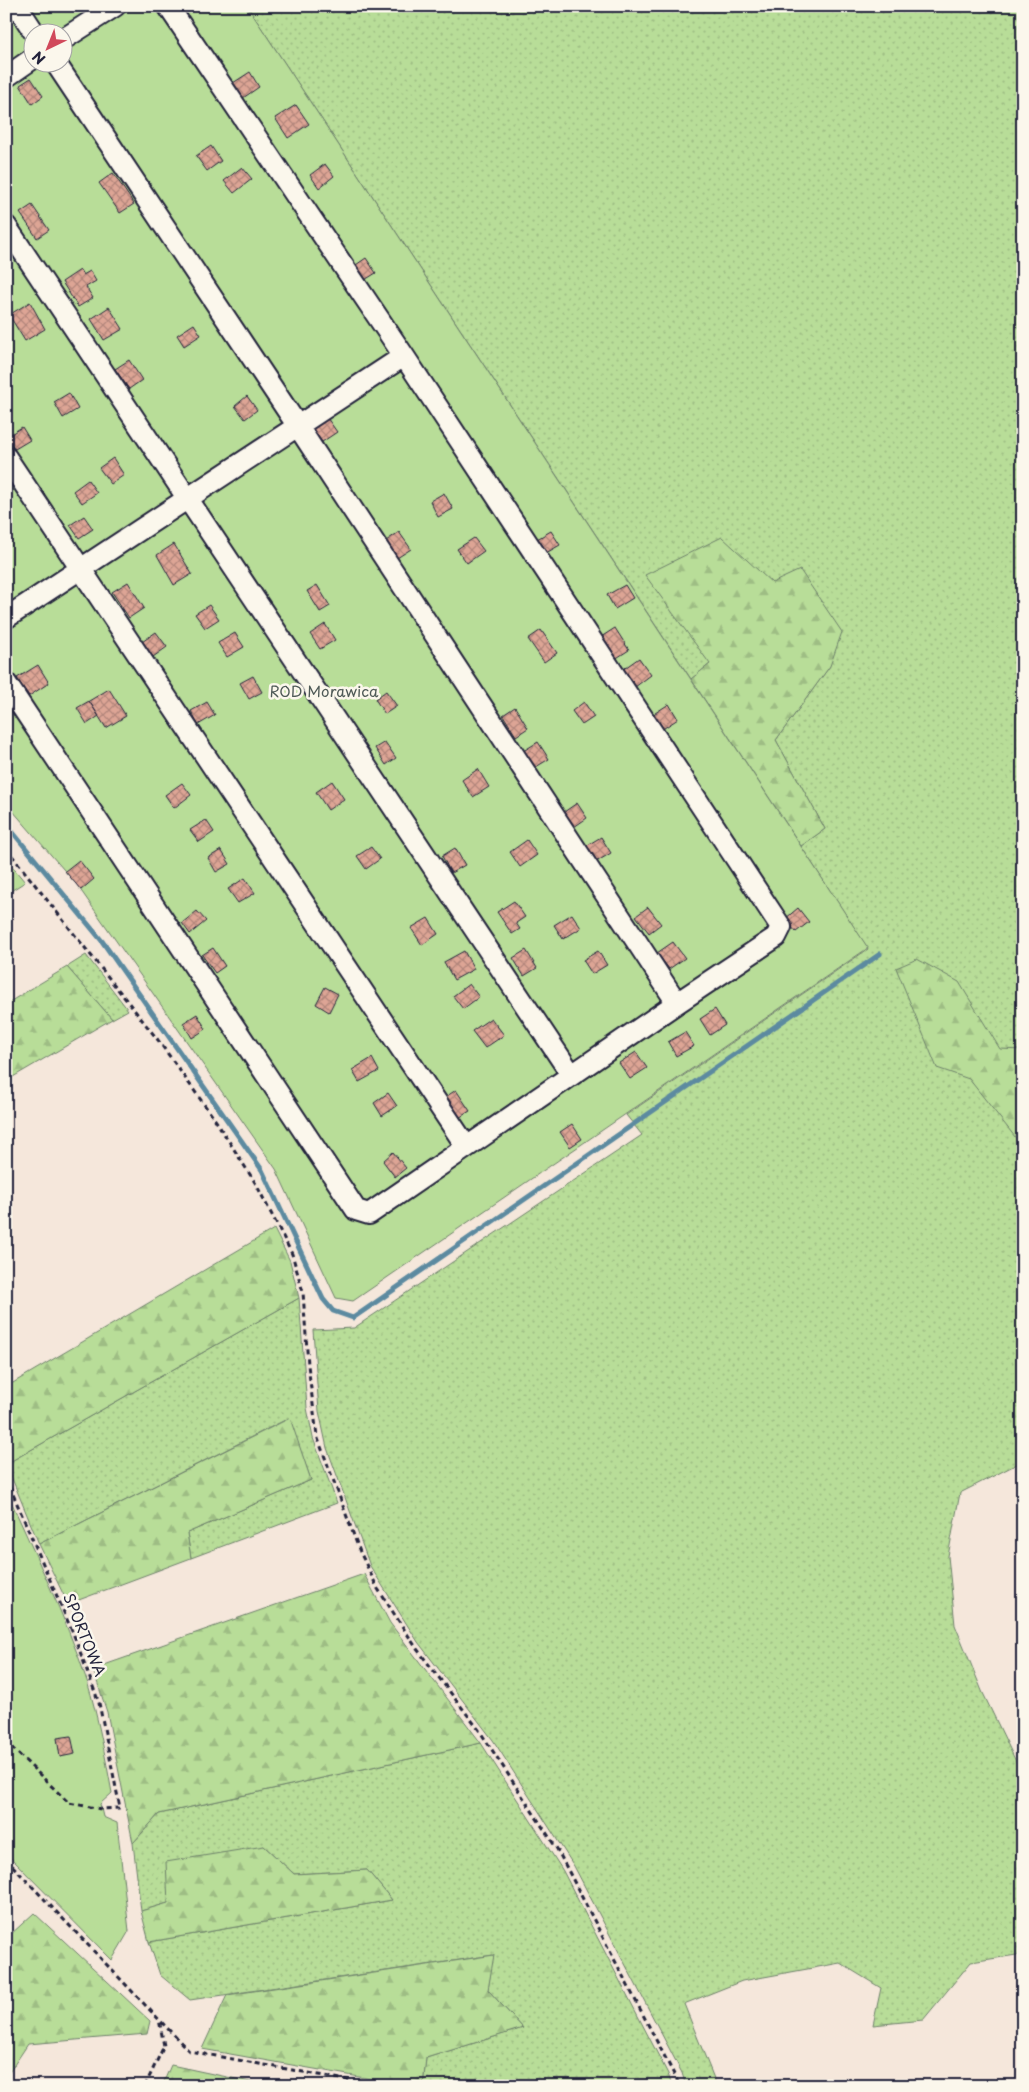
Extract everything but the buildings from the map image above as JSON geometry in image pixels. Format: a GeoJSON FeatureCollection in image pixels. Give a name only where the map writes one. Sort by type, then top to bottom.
{"type":"FeatureCollection","features":[{"type":"Feature","properties":{"kind":"street"},"geometry":{"type":"LineString","coordinates":[[17,6],[27,22]]}},
{"type":"Feature","properties":{"kind":"street"},"geometry":{"type":"LineString","coordinates":[[72,34],[116,6]]}},
{"type":"Feature","properties":{"kind":"street"},"geometry":{"type":"LineString","coordinates":[[6,683],[356,1210],[369,1214],[571,1074],[776,937],[781,928],[404,356],[168,6]]}},
{"type":"Feature","properties":{"kind":"street"},"geometry":{"type":"LineString","coordinates":[[6,77],[22,66]]}},
{"type":"Feature","properties":{"kind":"street"},"geometry":{"type":"LineString","coordinates":[[61,72],[297,425],[676,1003]]}},
{"type":"Feature","properties":{"kind":"street"},"geometry":{"type":"LineString","coordinates":[[6,226],[571,1074]]}},
{"type":"Feature","properties":{"kind":"street"},"geometry":{"type":"LineString","coordinates":[[6,618],[188,500],[297,425],[404,356]]}},
{"type":"Feature","properties":{"kind":"street"},"geometry":{"type":"LineString","coordinates":[[6,457],[466,1146]]}},
{"type":"Feature","properties":{"kind":"path"},"geometry":{"type":"LineString","coordinates":[[6,848],[158,1040],[216,1121],[256,1184],[292,1254],[298,1273],[303,1292],[308,1365],[317,1436],[367,1567],[378,1589],[417,1649],[479,1730],[557,1849],[680,2086]]}},
{"type":"Feature","properties":{"kind":"path","name":"SPORTOWA"},"geometry":{"type":"LineString","coordinates":[[6,1478],[75,1638],[99,1703],[120,1808],[101,1809],[69,1803],[6,1742]]}},
{"type":"Feature","properties":{"kind":"path"},"geometry":{"type":"LineString","coordinates":[[6,1859],[189,2050],[379,2086]]}},
{"type":"Feature","properties":{"kind":"path"},"geometry":{"type":"LineString","coordinates":[[146,2086],[164,2046],[159,2018]]}},
{"type":"Feature","properties":{"kind":"green space","name":"ROD Morawica"},"geometry":{"type":"Polygon","coordinates":[[[6,6],[247,6],[868,948],[353,1301],[336,1298],[276,1169],[77,885],[6,803],[6,6]]]}},
{"type":"Feature","properties":{"kind":"green space"},"geometry":{"type":"Polygon","coordinates":[[[247,6],[1023,6],[1023,1461],[960,1493],[948,1556],[955,1625],[982,1691],[1023,1776],[1023,1954],[971,1962],[923,2020],[873,2025],[881,1988],[840,1963],[742,1981],[684,2004],[717,2086],[686,2086],[682,2073],[574,1866],[493,1740],[418,1642],[370,1566],[327,1448],[319,1411],[313,1330],[354,1328],[642,1135],[626,1115],[868,949],[801,846],[825,829],[776,740],[830,666],[710,664],[691,679],[247,6]]]}},
{"type":"Feature","properties":{"kind":"green space"},"geometry":{"type":"Polygon","coordinates":[[[722,537],[772,583],[800,570],[842,632],[830,666],[776,740],[825,829],[801,846],[691,679],[710,664],[645,575],[722,537]]]}},
{"type":"Feature","properties":{"kind":"green space"},"geometry":{"type":"Polygon","coordinates":[[[6,859],[25,882],[6,894],[6,859]]]}},
{"type":"Feature","properties":{"kind":"green space"},"geometry":{"type":"Polygon","coordinates":[[[86,955],[128,1010],[112,1019],[67,967],[86,955]]]}},
{"type":"Feature","properties":{"kind":"green space"},"geometry":{"type":"Polygon","coordinates":[[[917,959],[959,982],[1000,1049],[1023,1050],[1023,1147],[969,1079],[937,1068],[896,968],[917,959]]]}},
{"type":"Feature","properties":{"kind":"green space"},"geometry":{"type":"Polygon","coordinates":[[[67,967],[112,1019],[6,1081],[6,1004],[67,967]]]}},
{"type":"Feature","properties":{"kind":"green space"},"geometry":{"type":"Polygon","coordinates":[[[274,1229],[290,1261],[299,1298],[6,1464],[6,1387],[274,1229]]]}},
{"type":"Feature","properties":{"kind":"green space"},"geometry":{"type":"Polygon","coordinates":[[[299,1298],[307,1408],[313,1438],[337,1503],[191,1558],[187,1533],[311,1480],[289,1418],[39,1544],[6,1464],[299,1298]]]}},
{"type":"Feature","properties":{"kind":"green space"},"geometry":{"type":"Polygon","coordinates":[[[290,1418],[311,1480],[187,1533],[191,1558],[68,1604],[39,1544],[290,1418]]]}},
{"type":"Feature","properties":{"kind":"green space"},"geometry":{"type":"Polygon","coordinates":[[[6,1490],[69,1632],[87,1681],[98,1722],[112,1793],[100,1804],[103,1817],[117,1823],[129,1931],[112,1960],[6,1853],[6,1490]]]}},
{"type":"Feature","properties":{"kind":"green space"},"geometry":{"type":"Polygon","coordinates":[[[364,1574],[390,1623],[481,1743],[159,1814],[133,1843],[107,1712],[93,1669],[364,1574]]]}},
{"type":"Feature","properties":{"kind":"green space"},"geometry":{"type":"Polygon","coordinates":[[[481,1743],[563,1871],[668,2074],[672,2086],[423,2086],[426,2058],[523,2028],[488,1990],[493,1955],[190,2000],[160,1975],[149,1942],[392,1900],[367,1870],[294,1874],[264,1846],[168,1903],[141,1911],[133,1843],[159,1814],[481,1743]]]}},
{"type":"Feature","properties":{"kind":"green space"},"geometry":{"type":"Polygon","coordinates":[[[264,1846],[294,1874],[367,1870],[392,1900],[149,1942],[141,1911],[168,1903],[166,1862],[264,1846]]]}},
{"type":"Feature","properties":{"kind":"green space"},"geometry":{"type":"Polygon","coordinates":[[[34,1913],[150,2021],[147,2034],[28,2044],[6,2077],[6,1965],[10,1935],[34,1913]]]}},
{"type":"Feature","properties":{"kind":"green space"},"geometry":{"type":"Polygon","coordinates":[[[494,1955],[488,1990],[523,2028],[426,2058],[423,2086],[410,2086],[202,2049],[227,1995],[494,1955]]]}},
{"type":"Feature","properties":{"kind":"green space"},"geometry":{"type":"Polygon","coordinates":[[[171,2065],[269,2086],[162,2086],[171,2065]]]}},
{"type":"Feature","properties":{"kind":"waterway"},"geometry":{"type":"LineString","coordinates":[[6,824],[102,941],[262,1170],[323,1299],[333,1311],[353,1318],[880,954]]}}]}
